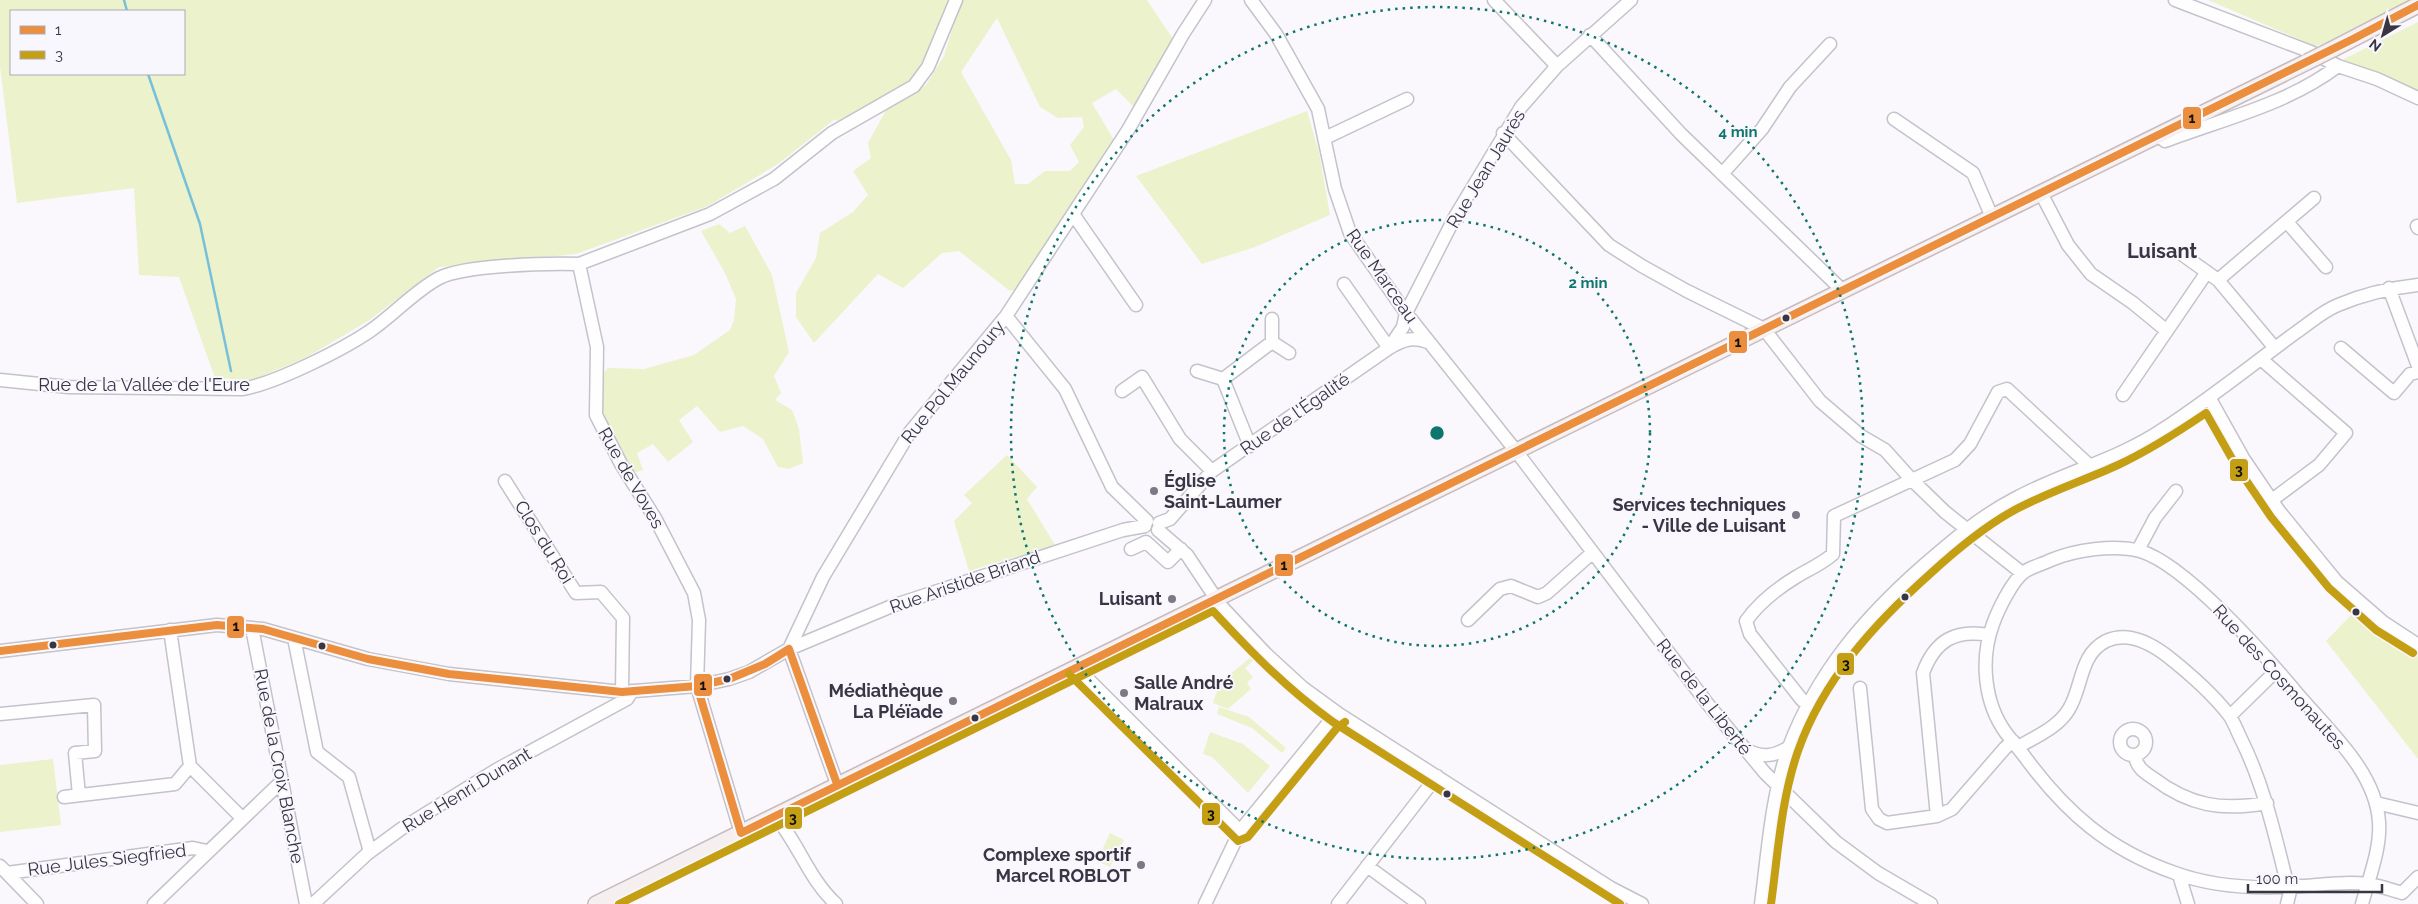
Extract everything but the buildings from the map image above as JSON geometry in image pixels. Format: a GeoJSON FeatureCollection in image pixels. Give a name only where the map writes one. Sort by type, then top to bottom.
{"type":"FeatureCollection","features":[{"type":"Feature","properties":{"kind":"main road"},"geometry":{"type":"LineString","coordinates":[[596,904],[2334,49],[2418,5]]}},
{"type":"Feature","properties":{"kind":"street","name":"Rue de la Vallée de l'Eure"},"geometry":{"type":"LineString","coordinates":[[4,380],[68,387],[242,389],[256,387],[314,361],[369,332],[440,278],[461,271],[579,264],[710,214],[774,179],[832,133],[914,86],[928,67],[956,0]]}},
{"type":"Feature","properties":{"kind":"street","name":"Rue Pol Maunoury"},"geometry":{"type":"LineString","coordinates":[[789,649],[823,577],[910,432],[1006,316],[1128,130],[1183,34],[1205,0]]}},
{"type":"Feature","properties":{"kind":"street","name":"Rue Marceau"},"geometry":{"type":"LineString","coordinates":[[1251,0],[1276,34],[1318,109],[1335,189],[1350,233],[1406,313],[1516,451]]}},
{"type":"Feature","properties":{"kind":"street"},"geometry":{"type":"LineString","coordinates":[[1494,0],[1558,66]]}},
{"type":"Feature","properties":{"kind":"street","name":"Rue Jean Jaurès"},"geometry":{"type":"LineString","coordinates":[[1406,313],[1456,215],[1503,133],[1521,107],[1558,66],[1590,35],[1631,0]]}},
{"type":"Feature","properties":{"kind":"street"},"geometry":{"type":"LineString","coordinates":[[2175,0],[2311,52],[2338,66],[2377,79],[2418,98]]}},
{"type":"Feature","properties":{"kind":"street"},"geometry":{"type":"LineString","coordinates":[[1590,35],[1681,134],[1842,290]]}},
{"type":"Feature","properties":{"kind":"street"},"geometry":{"type":"LineString","coordinates":[[1722,174],[1762,129],[1790,87],[1830,44]]}},
{"type":"Feature","properties":{"kind":"street"},"geometry":{"type":"LineString","coordinates":[[2157,135],[2165,141],[2244,113],[2292,94],[2319,80],[2338,66]]}},
{"type":"Feature","properties":{"kind":"street"},"geometry":{"type":"LineString","coordinates":[[1325,138],[1407,99]]}},
{"type":"Feature","properties":{"kind":"street"},"geometry":{"type":"LineString","coordinates":[[1894,119],[1973,174],[1992,217]]}},
{"type":"Feature","properties":{"kind":"street"},"geometry":{"type":"LineString","coordinates":[[1503,133],[1609,245],[1679,287],[1764,329],[1820,401],[1861,436],[1885,450],[1910,480],[1944,512],[2022,573],[1999,609],[1989,634],[1984,669],[1993,709],[2005,732],[2054,794],[2083,822],[2109,842],[2144,862],[2179,875],[2250,886],[2291,887],[2367,884],[2402,893],[2418,876]]}},
{"type":"Feature","properties":{"kind":"street"},"geometry":{"type":"LineString","coordinates":[[2040,193],[2064,237],[2091,274],[2133,303],[2167,331]]}},
{"type":"Feature","properties":{"kind":"street"},"geometry":{"type":"LineString","coordinates":[[2218,280],[2314,198]]}},
{"type":"Feature","properties":{"kind":"street"},"geometry":{"type":"LineString","coordinates":[[1073,214],[1136,305]]}},
{"type":"Feature","properties":{"kind":"street"},"geometry":{"type":"LineString","coordinates":[[2287,222],[2326,267]]}},
{"type":"Feature","properties":{"kind":"street"},"geometry":{"type":"LineString","coordinates":[[2183,255],[2218,280],[2274,347]]}},
{"type":"Feature","properties":{"kind":"street","name":"Rue de Voves"},"geometry":{"type":"LineString","coordinates":[[579,264],[597,347],[596,415],[620,464],[655,518],[694,593],[699,620],[697,686],[740,833]]}},
{"type":"Feature","properties":{"kind":"street"},"geometry":{"type":"LineString","coordinates":[[2123,395],[2207,272]]}},
{"type":"Feature","properties":{"kind":"street"},"geometry":{"type":"LineString","coordinates":[[1344,284],[1389,348]]}},
{"type":"Feature","properties":{"kind":"street"},"geometry":{"type":"LineString","coordinates":[[1761,904],[1778,787],[1789,747],[1808,705],[1830,666],[1852,636],[1903,584],[1966,528],[2018,497],[2156,435],[2210,399],[2274,347],[2337,305],[2389,288],[2418,285]]}},
{"type":"Feature","properties":{"kind":"street"},"geometry":{"type":"LineString","coordinates":[[2389,288],[2418,366]]}},
{"type":"Feature","properties":{"kind":"street","name":"Rue de l'Égalité"},"geometry":{"type":"LineString","coordinates":[[1389,348],[1403,327],[1406,313]]}},
{"type":"Feature","properties":{"kind":"street"},"geometry":{"type":"LineString","coordinates":[[1006,316],[1065,389],[1112,487],[1180,549],[1195,566],[1216,599],[1266,654],[1302,687],[1339,714],[1611,888],[1642,904]]}},
{"type":"Feature","properties":{"kind":"street"},"geometry":{"type":"LineString","coordinates":[[1272,319],[1272,342]]}},
{"type":"Feature","properties":{"kind":"street","name":"Rue de l'Égalité"},"geometry":{"type":"LineString","coordinates":[[1152,525],[1170,519],[1212,471],[1389,348],[1401,341],[1417,338],[1430,343]]}},
{"type":"Feature","properties":{"kind":"street"},"geometry":{"type":"LineString","coordinates":[[1272,342],[1289,353]]}},
{"type":"Feature","properties":{"kind":"street"},"geometry":{"type":"LineString","coordinates":[[1223,379],[1272,342]]}},
{"type":"Feature","properties":{"kind":"street"},"geometry":{"type":"LineString","coordinates":[[2341,348],[2394,393],[2410,374],[2418,372]]}},
{"type":"Feature","properties":{"kind":"street"},"geometry":{"type":"LineString","coordinates":[[2261,359],[2346,433],[2318,465],[2272,500]]}},
{"type":"Feature","properties":{"kind":"street"},"geometry":{"type":"LineString","coordinates":[[1197,372],[1223,379]]}},
{"type":"Feature","properties":{"kind":"street"},"geometry":{"type":"LineString","coordinates":[[1122,391],[1142,377],[1180,439],[1212,471]]}},
{"type":"Feature","properties":{"kind":"street"},"geometry":{"type":"LineString","coordinates":[[1223,379],[1250,446]]}},
{"type":"Feature","properties":{"kind":"street"},"geometry":{"type":"LineString","coordinates":[[1808,705],[1750,634],[1746,621],[1754,610],[1796,577],[1823,562],[1833,554],[1834,516],[1955,460],[1970,444],[1998,392],[2007,389],[2090,466]]}},
{"type":"Feature","properties":{"kind":"street"},"geometry":{"type":"LineString","coordinates":[[2210,399],[2243,458],[2272,500],[2337,582],[2383,622],[2418,645]]}},
{"type":"Feature","properties":{"kind":"street","name":"Rue de la Liberté"},"geometry":{"type":"LineString","coordinates":[[1516,451],[1592,553],[1744,748],[1778,787],[1806,815],[1849,852],[1878,873],[1931,904]]}},
{"type":"Feature","properties":{"kind":"street","name":"Clos du Roi"},"geometry":{"type":"LineString","coordinates":[[505,481],[576,593],[600,592],[623,618],[627,692]]}},
{"type":"Feature","properties":{"kind":"street"},"geometry":{"type":"LineString","coordinates":[[2138,550],[2155,518],[2176,491]]}},
{"type":"Feature","properties":{"kind":"street","name":"Rue Aristide Briand"},"geometry":{"type":"LineString","coordinates":[[0,651],[217,624],[252,628],[368,658],[449,674],[627,692],[697,686],[729,679],[749,672],[789,649],[916,598],[1123,530],[1152,525]]}},
{"type":"Feature","properties":{"kind":"street"},"geometry":{"type":"LineString","coordinates":[[1131,549],[1146,542],[1166,563],[1180,549]]}},
{"type":"Feature","properties":{"kind":"street","name":"Rue des Cosmonautes"},"geometry":{"type":"LineString","coordinates":[[2022,573],[2062,555],[2092,548],[2138,550],[2176,572],[2212,602],[2277,670],[2364,772],[2376,803],[2380,824],[2362,904]]}},
{"type":"Feature","properties":{"kind":"street"},"geometry":{"type":"LineString","coordinates":[[1468,620],[1500,589],[1511,586],[1538,597],[1547,594],[1592,553]]}},
{"type":"Feature","properties":{"kind":"street","name":"Rue de la Croix Blanche"},"geometry":{"type":"LineString","coordinates":[[252,628],[306,904]]}},
{"type":"Feature","properties":{"kind":"street"},"geometry":{"type":"LineString","coordinates":[[175,630],[190,766],[242,818]]}},
{"type":"Feature","properties":{"kind":"street"},"geometry":{"type":"LineString","coordinates":[[1937,816],[1924,673],[1927,662],[1946,639],[1958,634],[1971,632],[1989,634]]}},
{"type":"Feature","properties":{"kind":"street"},"geometry":{"type":"LineString","coordinates":[[1860,688],[1872,809],[1879,819],[1887,824],[1937,816],[1952,809],[2004,748],[2054,726],[2069,710],[2083,666],[2092,652],[2106,641],[2120,637],[2141,640],[2160,651],[2192,675],[2230,716],[2249,756],[2267,803],[2286,879],[2291,887],[2287,904]]}},
{"type":"Feature","properties":{"kind":"street"},"geometry":{"type":"LineString","coordinates":[[294,638],[317,752],[349,777],[370,852]]}},
{"type":"Feature","properties":{"kind":"street"},"geometry":{"type":"LineString","coordinates":[[789,649],[838,784]]}},
{"type":"Feature","properties":{"kind":"street"},"geometry":{"type":"LineString","coordinates":[[1076,667],[1240,831]]}},
{"type":"Feature","properties":{"kind":"street"},"geometry":{"type":"LineString","coordinates":[[2230,716],[2277,670]]}},
{"type":"Feature","properties":{"kind":"street","name":"Rue Henri Dunant"},"geometry":{"type":"LineString","coordinates":[[313,904],[370,852],[401,829],[496,770],[627,699],[627,692]]}},
{"type":"Feature","properties":{"kind":"street"},"geometry":{"type":"LineString","coordinates":[[0,714],[94,705],[95,751],[75,753],[78,795]]}},
{"type":"Feature","properties":{"kind":"street"},"geometry":{"type":"LineString","coordinates":[[1205,904],[1240,831],[1267,795],[1330,720],[1339,714]]}},
{"type":"Feature","properties":{"kind":"street"},"geometry":{"type":"LineString","coordinates":[[1744,748],[1755,754],[1768,756],[1779,753],[1789,747]]}},
{"type":"Feature","properties":{"kind":"street"},"geometry":{"type":"LineString","coordinates":[[2135,755],[2137,764],[2143,771],[2165,787],[2189,800],[2220,807],[2246,807],[2267,803]]}},
{"type":"Feature","properties":{"kind":"street"},"geometry":{"type":"LineString","coordinates":[[64,797],[175,784],[190,766]]}},
{"type":"Feature","properties":{"kind":"street"},"geometry":{"type":"LineString","coordinates":[[1338,904],[1437,776]]}},
{"type":"Feature","properties":{"kind":"street"},"geometry":{"type":"LineString","coordinates":[[154,904],[207,851],[281,782]]}},
{"type":"Feature","properties":{"kind":"street"},"geometry":{"type":"LineString","coordinates":[[2376,803],[2418,813]]}},
{"type":"Feature","properties":{"kind":"street"},"geometry":{"type":"LineString","coordinates":[[775,816],[784,827],[820,890],[836,904]]}},
{"type":"Feature","properties":{"kind":"street","name":"Rue Jules Siegfried"},"geometry":{"type":"LineString","coordinates":[[4,870],[193,848],[207,851]]}},
{"type":"Feature","properties":{"kind":"street"},"geometry":{"type":"LineString","coordinates":[[1367,866],[1419,904]]}},
{"type":"Feature","properties":{"kind":"street"},"geometry":{"type":"LineString","coordinates":[[4,870],[37,904]]}},
{"type":"Feature","properties":{"kind":"street"},"geometry":{"type":"LineString","coordinates":[[2179,875],[2188,904]]}},
{"type":"Feature","properties":{"kind":"green space"},"geometry":{"type":"Polygon","coordinates":[[[0,0],[951,0],[930,52],[909,85],[837,121],[835,119],[778,164],[708,206],[576,254],[439,267],[368,321],[305,358],[252,380],[215,378],[179,277],[139,275],[134,188],[17,203],[0,66],[0,0]]]}},
{"type":"Feature","properties":{"kind":"green space"},"geometry":{"type":"Polygon","coordinates":[[[961,0],[1147,0],[1173,39],[1135,108],[1116,89],[1092,103],[1114,140],[1020,289],[1010,291],[959,251],[942,253],[903,288],[878,274],[814,343],[796,317],[796,293],[816,258],[820,233],[853,212],[868,195],[853,171],[871,158],[868,143],[887,108],[926,85],[944,56],[961,0]],[[997,18],[961,72],[1011,160],[1015,184],[1028,184],[1045,171],[1070,171],[1079,162],[1070,145],[1084,127],[1082,117],[1058,118],[1040,107],[997,18]]]}},
{"type":"Feature","properties":{"kind":"green space"},"geometry":{"type":"Polygon","coordinates":[[[2208,0],[2418,0],[2343,39],[2315,46],[2208,0]]]}},
{"type":"Feature","properties":{"kind":"green space"},"geometry":{"type":"Polygon","coordinates":[[[2418,22],[2418,105],[2340,61],[2418,22]]]}},
{"type":"Feature","properties":{"kind":"green space"},"geometry":{"type":"Polygon","coordinates":[[[1307,111],[1319,152],[1330,215],[1255,247],[1202,264],[1136,176],[1307,111]]]}},
{"type":"Feature","properties":{"kind":"green space"},"geometry":{"type":"Polygon","coordinates":[[[719,224],[730,233],[745,226],[772,275],[789,352],[774,376],[781,393],[775,400],[792,410],[799,429],[803,463],[789,469],[778,467],[763,439],[743,426],[720,432],[697,406],[679,420],[693,442],[668,462],[653,444],[637,453],[643,470],[630,474],[599,410],[599,378],[608,368],[644,369],[694,355],[730,330],[734,320],[736,299],[725,273],[701,231],[719,224]]]}},
{"type":"Feature","properties":{"kind":"green space"},"geometry":{"type":"Polygon","coordinates":[[[1007,455],[1037,487],[1027,499],[1055,545],[969,571],[954,521],[972,503],[964,495],[1007,455]]]}},
{"type":"Feature","properties":{"kind":"green space"},"geometry":{"type":"Polygon","coordinates":[[[2356,610],[2418,655],[2418,759],[2326,641],[2356,610]]]}},
{"type":"Feature","properties":{"kind":"green space"},"geometry":{"type":"Polygon","coordinates":[[[1250,658],[1253,661],[1245,668],[1253,677],[1247,683],[1251,689],[1228,709],[1213,703],[1220,682],[1250,658]]]}},
{"type":"Feature","properties":{"kind":"green space"},"geometry":{"type":"Polygon","coordinates":[[[1219,707],[1249,717],[1286,748],[1282,753],[1252,728],[1217,714],[1219,707]]]}},
{"type":"Feature","properties":{"kind":"green space"},"geometry":{"type":"Polygon","coordinates":[[[1210,732],[1243,744],[1270,766],[1248,793],[1212,757],[1203,754],[1210,732]]]}},
{"type":"Feature","properties":{"kind":"green space"},"geometry":{"type":"Polygon","coordinates":[[[53,759],[61,825],[0,832],[0,765],[53,759]]]}},
{"type":"Feature","properties":{"kind":"green space"},"geometry":{"type":"Polygon","coordinates":[[[1110,833],[1124,840],[1110,867],[1097,861],[1110,833]]]}},
{"type":"Feature","properties":{"kind":"waterway"},"geometry":{"type":"LineString","coordinates":[[124,0],[127,10]]}},
{"type":"Feature","properties":{"kind":"waterway"},"geometry":{"type":"LineString","coordinates":[[148,75],[200,224],[231,371]]}},
{"type":"Feature","properties":{"kind":"transit line","name":"1"},"geometry":{"type":"LineString","coordinates":[[697,686],[741,833],[2353,39],[2418,5]]}},
{"type":"Feature","properties":{"kind":"transit line","name":"3"},"geometry":{"type":"LineString","coordinates":[[1771,904],[1784,807],[1798,751],[1821,700],[1852,655],[1870,633],[1939,565],[1989,526],[2037,499],[2130,459],[2164,441],[2206,413],[2235,464],[2271,517],[2329,588],[2376,630],[2413,653]]}},
{"type":"Feature","properties":{"kind":"transit line","name":"3"},"geometry":{"type":"LineString","coordinates":[[619,904],[1213,611],[1270,670],[1333,722],[1620,904]]}},
{"type":"Feature","properties":{"kind":"transit line","name":"1"},"geometry":{"type":"LineString","coordinates":[[0,651],[217,625],[263,629],[368,659],[449,674],[622,692],[697,686],[729,679],[765,664],[789,649],[837,784]]}},
{"type":"Feature","properties":{"kind":"transit line","name":"3"},"geometry":{"type":"LineString","coordinates":[[1069,674],[1238,841],[1248,837],[1337,728],[1345,722]]}},
{"type":"Feature","properties":{"kind":"place","name":"Église Saint-Laumer"},"geometry":{"type":"Point","coordinates":[1154,491]}},
{"type":"Feature","properties":{"kind":"place","name":"Services techniques - Ville de Luisant"},"geometry":{"type":"Point","coordinates":[1796,515]}},
{"type":"Feature","properties":{"kind":"place","name":"Luisant"},"geometry":{"type":"Point","coordinates":[1172,599]}},
{"type":"Feature","properties":{"kind":"place","name":"Salle André Malraux"},"geometry":{"type":"Point","coordinates":[1124,693]}},
{"type":"Feature","properties":{"kind":"place","name":"Médiathèque La Pléïade"},"geometry":{"type":"Point","coordinates":[953,701]}},
{"type":"Feature","properties":{"kind":"place","name":"Complexe sportif Marcel ROBLOT"},"geometry":{"type":"Point","coordinates":[1141,865]}},
{"type":"Feature","properties":{"kind":"district","name":"Luisant"},"geometry":{"type":"Point","coordinates":[2162,251]}}]}
